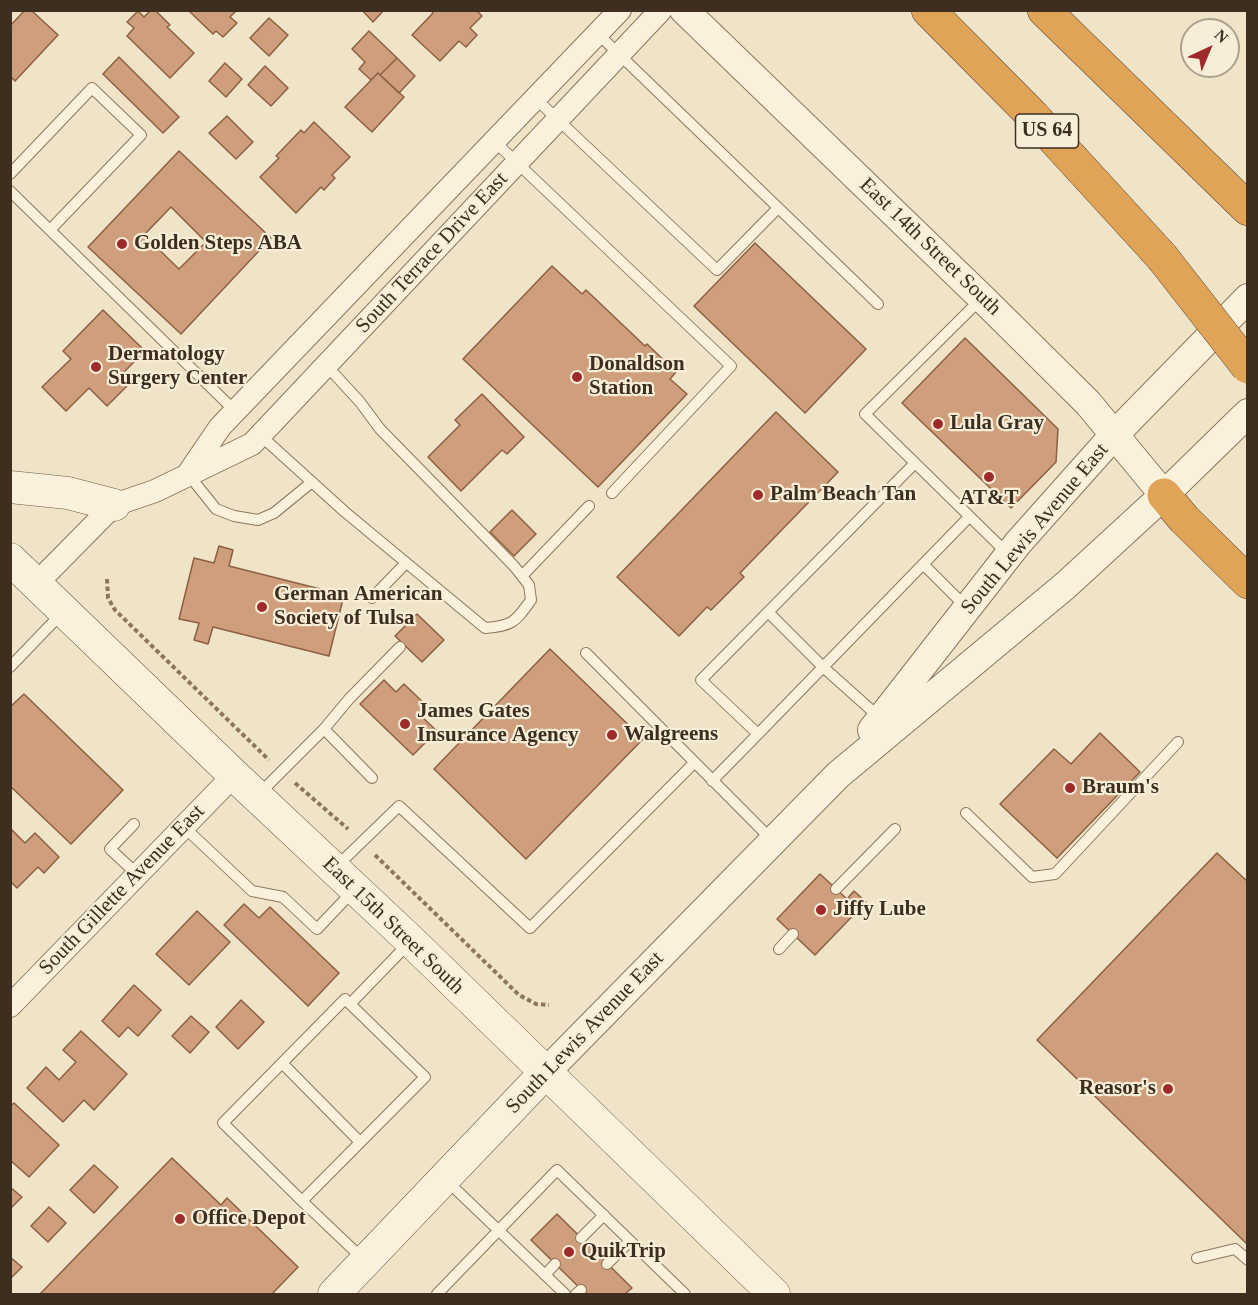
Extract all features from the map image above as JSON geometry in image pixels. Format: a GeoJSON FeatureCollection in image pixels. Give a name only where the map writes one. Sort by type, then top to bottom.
{"type":"FeatureCollection","features":[{"type":"Feature","properties":{"kind":"highway","name":"US 64"},"geometry":{"type":"LineString","coordinates":[[928,10],[1033,116],[1162,257],[1248,367]]}},
{"type":"Feature","properties":{"kind":"highway"},"geometry":{"type":"LineString","coordinates":[[1044,10],[1238,200]]}},
{"type":"Feature","properties":{"kind":"highway"},"geometry":{"type":"LineString","coordinates":[[1164,495],[1184,519],[1248,582]]}},
{"type":"Feature","properties":{"kind":"main road"},"geometry":{"type":"LineString","coordinates":[[10,487],[68,494],[114,505]]}},
{"type":"Feature","properties":{"kind":"main road","name":"East 15th Street South"},"geometry":{"type":"LineString","coordinates":[[10,559],[234,775],[411,941],[774,1294]]}},
{"type":"Feature","properties":{"kind":"main road","name":"South Lewis Avenue East"},"geometry":{"type":"LineString","coordinates":[[334,1294],[545,1073]]}},
{"type":"Feature","properties":{"kind":"street","name":"South Terrace Drive East"},"geometry":{"type":"LineString","coordinates":[[188,474],[220,427],[620,10]]}},
{"type":"Feature","properties":{"kind":"street","name":"South Terrace Drive East"},"geometry":{"type":"LineString","coordinates":[[36,584],[114,505],[155,491],[252,444],[662,10]]}},
{"type":"Feature","properties":{"kind":"street","name":"East 14th Street South"},"geometry":{"type":"LineString","coordinates":[[684,10],[1088,403],[1164,495]]}},
{"type":"Feature","properties":{"kind":"street","name":"South Lewis Avenue East"},"geometry":{"type":"LineString","coordinates":[[838,775],[1009,556],[1115,434],[1248,298]]}},
{"type":"Feature","properties":{"kind":"street","name":"South Lewis Avenue East"},"geometry":{"type":"LineString","coordinates":[[545,1073],[838,775],[1050,599],[1164,495],[1248,413]]}},
{"type":"Feature","properties":{"kind":"street","name":"South Gillette Avenue East"},"geometry":{"type":"LineString","coordinates":[[10,1006],[234,775]]}},
{"type":"Feature","properties":{"kind":"lane"},"geometry":{"type":"LineString","coordinates":[[598,34],[878,304]]}},
{"type":"Feature","properties":{"kind":"lane"},"geometry":{"type":"LineString","coordinates":[[10,174],[92,88],[141,135],[50,230]]}},
{"type":"Feature","properties":{"kind":"lane"},"geometry":{"type":"LineString","coordinates":[[535,98],[717,270],[778,208]]}},
{"type":"Feature","properties":{"kind":"lane"},"geometry":{"type":"LineString","coordinates":[[494,141],[730,366],[612,493]]}},
{"type":"Feature","properties":{"kind":"lane"},"geometry":{"type":"LineString","coordinates":[[10,191],[235,411]]}},
{"type":"Feature","properties":{"kind":"lane"},"geometry":{"type":"LineString","coordinates":[[982,298],[865,414],[1009,556]]}},
{"type":"Feature","properties":{"kind":"lane"},"geometry":{"type":"LineString","coordinates":[[260,435],[406,563],[485,628],[505,627],[519,616],[531,600],[529,585],[380,429],[360,402],[326,365]]}},
{"type":"Feature","properties":{"kind":"lane"},"geometry":{"type":"LineString","coordinates":[[758,734],[701,680],[915,463]]}},
{"type":"Feature","properties":{"kind":"lane"},"geometry":{"type":"LineString","coordinates":[[188,474],[216,509],[234,516],[258,520],[274,513],[312,482]]}},
{"type":"Feature","properties":{"kind":"lane"},"geometry":{"type":"LineString","coordinates":[[522,576],[589,506]]}},
{"type":"Feature","properties":{"kind":"lane"},"geometry":{"type":"LineString","coordinates":[[712,781],[969,517]]}},
{"type":"Feature","properties":{"kind":"lane"},"geometry":{"type":"LineString","coordinates":[[372,598],[406,563]]}},
{"type":"Feature","properties":{"kind":"lane"},"geometry":{"type":"LineString","coordinates":[[923,564],[967,609]]}},
{"type":"Feature","properties":{"kind":"lane"},"geometry":{"type":"LineString","coordinates":[[10,667],[64,611]]}},
{"type":"Feature","properties":{"kind":"lane"},"geometry":{"type":"LineString","coordinates":[[768,612],[823,667],[881,719]]}},
{"type":"Feature","properties":{"kind":"lane"},"geometry":{"type":"LineString","coordinates":[[257,796],[324,729],[349,699],[400,646]]}},
{"type":"Feature","properties":{"kind":"lane"},"geometry":{"type":"LineString","coordinates":[[586,653],[773,841]]}},
{"type":"Feature","properties":{"kind":"lane"},"geometry":{"type":"LineString","coordinates":[[324,729],[372,778]]}},
{"type":"Feature","properties":{"kind":"lane"},"geometry":{"type":"LineString","coordinates":[[966,813],[1032,877],[1055,874],[1178,742]]}},
{"type":"Feature","properties":{"kind":"lane"},"geometry":{"type":"LineString","coordinates":[[184,827],[252,891],[283,897],[317,929],[362,842],[399,806],[530,928],[694,763]]}},
{"type":"Feature","properties":{"kind":"lane"},"geometry":{"type":"LineString","coordinates":[[134,824],[110,849],[138,875]]}},
{"type":"Feature","properties":{"kind":"lane"},"geometry":{"type":"LineString","coordinates":[[836,890],[895,829]]}},
{"type":"Feature","properties":{"kind":"lane"},"geometry":{"type":"LineString","coordinates":[[779,949],[793,934]]}},
{"type":"Feature","properties":{"kind":"lane"},"geometry":{"type":"LineString","coordinates":[[350,1004],[411,941]]}},
{"type":"Feature","properties":{"kind":"lane"},"geometry":{"type":"LineString","coordinates":[[302,1201],[424,1077],[345,999],[223,1123],[302,1201],[366,1262]]}},
{"type":"Feature","properties":{"kind":"lane"},"geometry":{"type":"LineString","coordinates":[[282,1063],[360,1142]]}},
{"type":"Feature","properties":{"kind":"lane"},"geometry":{"type":"LineString","coordinates":[[437,1294],[557,1170],[684,1294]]}},
{"type":"Feature","properties":{"kind":"lane"},"geometry":{"type":"LineString","coordinates":[[445,1179],[565,1294]]}},
{"type":"Feature","properties":{"kind":"lane"},"geometry":{"type":"LineString","coordinates":[[581,1238],[604,1215]]}},
{"type":"Feature","properties":{"kind":"lane"},"geometry":{"type":"LineString","coordinates":[[607,1264],[630,1241]]}},
{"type":"Feature","properties":{"kind":"lane"},"geometry":{"type":"LineString","coordinates":[[1197,1258],[1235,1249],[1248,1260]]}},
{"type":"Feature","properties":{"kind":"lane"},"geometry":{"type":"LineString","coordinates":[[545,1275],[555,1264]]}},
{"type":"Feature","properties":{"kind":"path","name":"East 15th Street South"},"geometry":{"type":"LineString","coordinates":[[107,579],[108,598],[115,610],[282,771],[362,842],[519,995],[536,1004],[549,1005]]}},
{"type":"Feature","properties":{"kind":"building"},"geometry":{"type":"Polygon","coordinates":[[[25,10],[31,10],[58,35],[15,81],[10,79],[10,26],[25,10]]]}},
{"type":"Feature","properties":{"kind":"building"},"geometry":{"type":"Polygon","coordinates":[[[151,10],[155,10],[170,25],[167,27],[194,53],[170,78],[127,36],[134,28],[127,22],[138,11],[144,17],[151,10]]]}},
{"type":"Feature","properties":{"kind":"building"},"geometry":{"type":"Polygon","coordinates":[[[188,10],[237,10],[230,17],[237,23],[223,37],[216,31],[213,34],[188,10]]]}},
{"type":"Feature","properties":{"kind":"building"},"geometry":{"type":"Polygon","coordinates":[[[362,10],[384,10],[373,22],[362,10]]]}},
{"type":"Feature","properties":{"kind":"building"},"geometry":{"type":"Polygon","coordinates":[[[431,10],[476,10],[482,16],[470,28],[477,35],[466,47],[459,41],[440,61],[412,35],[433,13],[431,10]]]}},
{"type":"Feature","properties":{"kind":"building"},"geometry":{"type":"Polygon","coordinates":[[[269,18],[288,35],[269,56],[250,38],[269,18]]]}},
{"type":"Feature","properties":{"kind":"building"},"geometry":{"type":"Polygon","coordinates":[[[369,31],[397,58],[380,75],[378,73],[371,80],[359,69],[365,62],[352,49],[369,31]]]}},
{"type":"Feature","properties":{"kind":"building"},"geometry":{"type":"Polygon","coordinates":[[[119,57],[179,117],[163,133],[103,74],[119,57]]]}},
{"type":"Feature","properties":{"kind":"building"},"geometry":{"type":"Polygon","coordinates":[[[397,58],[415,76],[399,93],[380,75],[397,58]]]}},
{"type":"Feature","properties":{"kind":"building"},"geometry":{"type":"Polygon","coordinates":[[[225,63],[242,79],[226,97],[209,81],[225,63]]]}},
{"type":"Feature","properties":{"kind":"building"},"geometry":{"type":"Polygon","coordinates":[[[265,66],[288,88],[271,106],[248,85],[265,66]]]}},
{"type":"Feature","properties":{"kind":"building"},"geometry":{"type":"Polygon","coordinates":[[[378,73],[404,97],[372,132],[345,107],[378,73]]]}},
{"type":"Feature","properties":{"kind":"building"},"geometry":{"type":"Polygon","coordinates":[[[227,116],[253,142],[236,159],[209,133],[227,116]]]}},
{"type":"Feature","properties":{"kind":"building"},"geometry":{"type":"Polygon","coordinates":[[[314,122],[350,157],[332,175],[335,178],[324,190],[321,187],[296,213],[260,177],[279,158],[276,156],[301,130],[304,133],[314,122]]]}},
{"type":"Feature","properties":{"kind":"building","name":"Golden Steps ABA"},"geometry":{"type":"Polygon","coordinates":[[[179,151],[271,238],[181,334],[88,247],[179,151]],[[171,207],[144,235],[179,269],[206,242],[171,207]]]}},
{"type":"Feature","properties":{"kind":"building"},"geometry":{"type":"Polygon","coordinates":[[[755,243],[866,349],[805,413],[694,306],[755,243]]]}},
{"type":"Feature","properties":{"kind":"building","name":"Donaldson Station"},"geometry":{"type":"Polygon","coordinates":[[[552,266],[582,294],[586,290],[645,346],[647,344],[676,372],[670,379],[687,394],[598,487],[463,359],[552,266]]]}},
{"type":"Feature","properties":{"kind":"building","name":"Dermatology Surgery Center"},"geometry":{"type":"Polygon","coordinates":[[[103,310],[145,351],[121,375],[130,383],[107,406],[89,388],[66,411],[42,387],[71,359],[63,351],[103,310]]]}},
{"type":"Feature","properties":{"kind":"building"},"geometry":{"type":"Polygon","coordinates":[[[965,338],[1058,429],[1056,462],[1011,508],[902,403],[965,338]]]}},
{"type":"Feature","properties":{"kind":"building"},"geometry":{"type":"Polygon","coordinates":[[[482,394],[524,437],[507,454],[502,450],[461,491],[428,457],[460,425],[455,420],[482,394]]]}},
{"type":"Feature","properties":{"kind":"building"},"geometry":{"type":"Polygon","coordinates":[[[776,412],[838,472],[740,573],[744,577],[711,610],[707,607],[679,636],[617,577],[776,412]]]}},
{"type":"Feature","properties":{"kind":"building"},"geometry":{"type":"Polygon","coordinates":[[[512,510],[536,534],[514,556],[490,532],[512,510]]]}},
{"type":"Feature","properties":{"kind":"building","name":"German American Society of Tulsa"},"geometry":{"type":"Polygon","coordinates":[[[219,546],[233,550],[229,566],[344,595],[329,656],[213,627],[208,644],[194,640],[199,623],[179,619],[194,558],[214,563],[219,546]]]}},
{"type":"Feature","properties":{"kind":"building"},"geometry":{"type":"Polygon","coordinates":[[[417,614],[444,640],[422,662],[395,636],[417,614]]]}},
{"type":"Feature","properties":{"kind":"building","name":"Walgreens"},"geometry":{"type":"Polygon","coordinates":[[[550,649],[643,739],[526,859],[434,769],[550,649]]]}},
{"type":"Feature","properties":{"kind":"building","name":"James Gates Insurance Agency"},"geometry":{"type":"Polygon","coordinates":[[[384,680],[396,692],[404,684],[430,709],[422,717],[437,731],[413,755],[360,704],[384,680]]]}},
{"type":"Feature","properties":{"kind":"building"},"geometry":{"type":"Polygon","coordinates":[[[24,694],[123,790],[71,844],[10,786],[10,707],[24,694]]]}},
{"type":"Feature","properties":{"kind":"building","name":"Braum's"},"geometry":{"type":"Polygon","coordinates":[[[1100,733],[1140,772],[1057,858],[1000,804],[1054,749],[1071,764],[1100,733]]]}},
{"type":"Feature","properties":{"kind":"building"},"geometry":{"type":"Polygon","coordinates":[[[10,828],[25,843],[35,833],[59,857],[44,873],[38,867],[17,888],[10,881],[10,828]]]}},
{"type":"Feature","properties":{"kind":"building","name":"Reasor's"},"geometry":{"type":"Polygon","coordinates":[[[1217,853],[1248,882],[1248,1245],[1037,1040],[1217,853]]]}},
{"type":"Feature","properties":{"kind":"building","name":"Jiffy Lube"},"geometry":{"type":"Polygon","coordinates":[[[820,874],[847,899],[854,891],[866,902],[815,955],[777,919],[820,874]]]}},
{"type":"Feature","properties":{"kind":"building"},"geometry":{"type":"Polygon","coordinates":[[[244,904],[259,918],[270,907],[339,973],[308,1006],[224,925],[244,904]]]}},
{"type":"Feature","properties":{"kind":"building"},"geometry":{"type":"Polygon","coordinates":[[[197,911],[230,942],[189,985],[156,954],[197,911]]]}},
{"type":"Feature","properties":{"kind":"building"},"geometry":{"type":"Polygon","coordinates":[[[134,985],[161,1010],[138,1036],[128,1027],[119,1037],[102,1021],[134,985]]]}},
{"type":"Feature","properties":{"kind":"building"},"geometry":{"type":"Polygon","coordinates":[[[241,1000],[264,1022],[238,1049],[216,1027],[241,1000]]]}},
{"type":"Feature","properties":{"kind":"building"},"geometry":{"type":"Polygon","coordinates":[[[191,1016],[209,1032],[190,1053],[172,1036],[191,1016]]]}},
{"type":"Feature","properties":{"kind":"building"},"geometry":{"type":"Polygon","coordinates":[[[81,1031],[127,1074],[94,1110],[84,1100],[63,1122],[27,1088],[46,1067],[59,1080],[76,1062],[63,1050],[81,1031]]]}},
{"type":"Feature","properties":{"kind":"building"},"geometry":{"type":"Polygon","coordinates":[[[14,1103],[59,1145],[29,1177],[10,1160],[10,1106],[14,1103]]]}},
{"type":"Feature","properties":{"kind":"building","name":"Office Depot"},"geometry":{"type":"Polygon","coordinates":[[[172,1158],[221,1205],[227,1198],[298,1267],[272,1294],[40,1294],[172,1158]]]}},
{"type":"Feature","properties":{"kind":"building"},"geometry":{"type":"Polygon","coordinates":[[[94,1165],[118,1187],[94,1213],[70,1190],[94,1165]]]}},
{"type":"Feature","properties":{"kind":"building"},"geometry":{"type":"Polygon","coordinates":[[[10,1187],[22,1197],[10,1209],[10,1187]]]}},
{"type":"Feature","properties":{"kind":"building"},"geometry":{"type":"Polygon","coordinates":[[[49,1207],[66,1223],[48,1242],[31,1226],[49,1207]]]}},
{"type":"Feature","properties":{"kind":"building","name":"QuikTrip"},"geometry":{"type":"Polygon","coordinates":[[[557,1214],[632,1288],[625,1294],[586,1294],[531,1240],[557,1214]]]}},
{"type":"Feature","properties":{"kind":"building"},"geometry":{"type":"Polygon","coordinates":[[[10,1257],[22,1267],[10,1279],[10,1257]]]}},
{"type":"Feature","properties":{"kind":"place","name":"Golden Steps ABA"},"geometry":{"type":"Point","coordinates":[122,244]}},
{"type":"Feature","properties":{"kind":"place","name":"Dermatology Surgery Center"},"geometry":{"type":"Point","coordinates":[96,367]}},
{"type":"Feature","properties":{"kind":"place","name":"Donaldson Station"},"geometry":{"type":"Point","coordinates":[577,377]}},
{"type":"Feature","properties":{"kind":"place","name":"Lula Gray"},"geometry":{"type":"Point","coordinates":[938,424]}},
{"type":"Feature","properties":{"kind":"place","name":"AT&T"},"geometry":{"type":"Point","coordinates":[989,477]}},
{"type":"Feature","properties":{"kind":"place","name":"Palm Beach Tan"},"geometry":{"type":"Point","coordinates":[758,495]}},
{"type":"Feature","properties":{"kind":"place","name":"German American Society of Tulsa"},"geometry":{"type":"Point","coordinates":[262,607]}},
{"type":"Feature","properties":{"kind":"place","name":"James Gates Insurance Agency"},"geometry":{"type":"Point","coordinates":[405,724]}},
{"type":"Feature","properties":{"kind":"place","name":"Walgreens"},"geometry":{"type":"Point","coordinates":[612,735]}},
{"type":"Feature","properties":{"kind":"place","name":"Braum's"},"geometry":{"type":"Point","coordinates":[1070,788]}},
{"type":"Feature","properties":{"kind":"place","name":"Jiffy Lube"},"geometry":{"type":"Point","coordinates":[821,910]}},
{"type":"Feature","properties":{"kind":"place","name":"Reasor's"},"geometry":{"type":"Point","coordinates":[1168,1089]}},
{"type":"Feature","properties":{"kind":"place","name":"Office Depot"},"geometry":{"type":"Point","coordinates":[180,1219]}},
{"type":"Feature","properties":{"kind":"place","name":"QuikTrip"},"geometry":{"type":"Point","coordinates":[569,1252]}}]}
